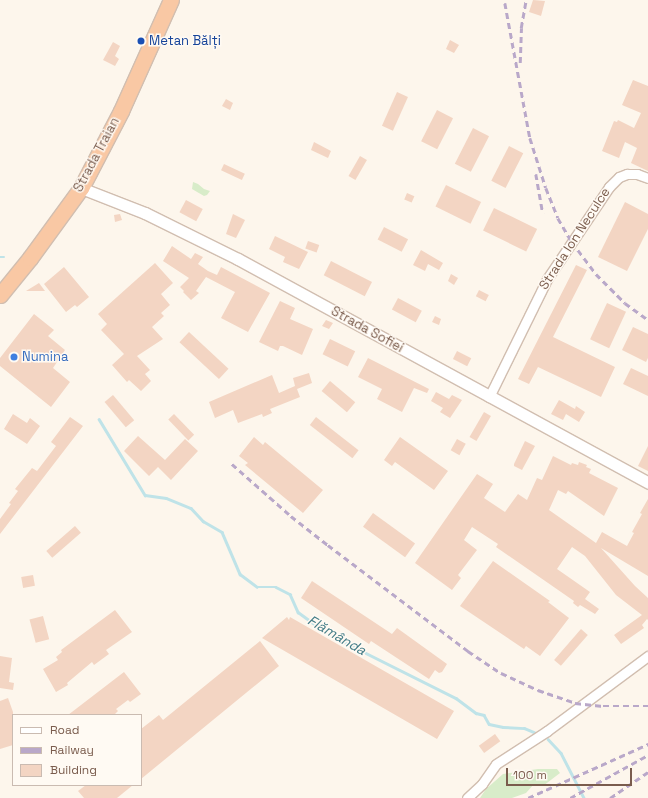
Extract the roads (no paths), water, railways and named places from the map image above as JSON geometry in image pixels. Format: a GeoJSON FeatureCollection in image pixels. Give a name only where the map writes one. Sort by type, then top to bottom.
{"type":"FeatureCollection","features":[{"type":"Feature","properties":{"kind":"highway","name":"Strada Trаian"},"geometry":{"type":"LineString","coordinates":[[0,295],[30,258],[81,188],[121,111],[171,0]]}},
{"type":"Feature","properties":{"kind":"street","name":"Strada Ion Neculce"},"geometry":{"type":"LineString","coordinates":[[489,397],[547,279],[609,187],[619,177],[627,174],[637,174],[648,178]]}},
{"type":"Feature","properties":{"kind":"street","name":"Strada Sofiei"},"geometry":{"type":"LineString","coordinates":[[81,188],[146,212],[238,259],[648,483]]}},
{"type":"Feature","properties":{"kind":"street"},"geometry":{"type":"LineString","coordinates":[[467,798],[482,784],[496,764],[547,731],[648,656]]}},
{"type":"Feature","properties":{"kind":"waterway","name":"Flămânda"},"geometry":{"type":"LineString","coordinates":[[99,419],[145,495],[166,498],[191,508],[203,521],[222,532],[240,574],[257,587],[276,587],[290,594],[298,612],[330,635],[456,698],[476,713],[484,715],[489,724],[503,727],[524,728],[534,732]]}},
{"type":"Feature","properties":{"kind":"waterway","name":"Flămânda"},"geometry":{"type":"LineString","coordinates":[[548,739],[561,753],[584,798]]}},
{"type":"Feature","properties":{"kind":"railway"},"geometry":{"type":"LineString","coordinates":[[520,63],[521,28],[526,0]]}},
{"type":"Feature","properties":{"kind":"railway"},"geometry":{"type":"LineString","coordinates":[[505,3],[530,138],[546,188],[558,218],[572,242],[596,274],[625,303],[648,320]]}},
{"type":"Feature","properties":{"kind":"railway"},"geometry":{"type":"LineString","coordinates":[[536,174],[543,213]]}},
{"type":"Feature","properties":{"kind":"railway"},"geometry":{"type":"LineString","coordinates":[[232,464],[291,516],[328,545],[468,651],[501,673],[538,690],[575,703],[603,706],[648,706]]}},
{"type":"Feature","properties":{"kind":"railway"},"geometry":{"type":"LineString","coordinates":[[528,798],[648,744]]}},
{"type":"Feature","properties":{"kind":"railway"},"geometry":{"type":"LineString","coordinates":[[570,798],[648,755]]}},
{"type":"Feature","properties":{"kind":"railway"},"geometry":{"type":"LineString","coordinates":[[610,798],[648,772]]}},
{"type":"Feature","properties":{"kind":"place","name":"Metan Bălți"},"geometry":{"type":"Point","coordinates":[141,41]}},
{"type":"Feature","properties":{"kind":"place","name":"Numina"},"geometry":{"type":"Point","coordinates":[14,357]}}]}
